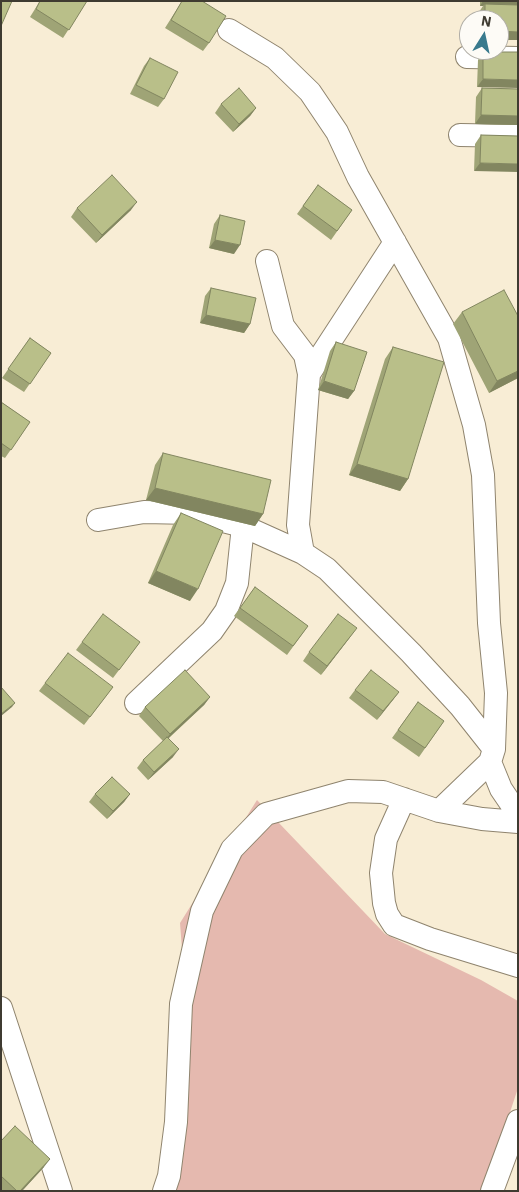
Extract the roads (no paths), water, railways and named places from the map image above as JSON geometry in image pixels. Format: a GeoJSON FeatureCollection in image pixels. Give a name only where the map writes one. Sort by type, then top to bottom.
{"type":"FeatureCollection","features":[{"type":"Feature","properties":{"kind":"street"},"geometry":{"type":"LineString","coordinates":[[229,30],[275,58],[310,92],[337,132],[358,176],[449,338],[461,377],[483,475],[489,623],[496,693],[492,756],[439,811]]}},
{"type":"Feature","properties":{"kind":"street"},"geometry":{"type":"LineString","coordinates":[[460,135],[518,136]]}},
{"type":"Feature","properties":{"kind":"street"},"geometry":{"type":"LineString","coordinates":[[310,374],[395,242]]}},
{"type":"Feature","properties":{"kind":"street"},"geometry":{"type":"LineString","coordinates":[[267,260],[283,326],[305,355],[310,374],[298,525],[303,554]]}},
{"type":"Feature","properties":{"kind":"street"},"geometry":{"type":"LineString","coordinates":[[98,520],[144,512],[192,513],[243,526],[303,554],[327,569],[411,653],[460,706],[492,756],[501,789],[518,814]]}},
{"type":"Feature","properties":{"kind":"street"},"geometry":{"type":"LineString","coordinates":[[136,703],[212,631],[226,611],[236,584],[243,526]]}},
{"type":"Feature","properties":{"kind":"street"},"geometry":{"type":"LineString","coordinates":[[164,1191],[169,1176],[176,1122],[180,1004],[202,911],[232,849],[266,814],[348,791],[383,792],[439,811],[482,819],[518,822]]}},
{"type":"Feature","properties":{"kind":"street"},"geometry":{"type":"LineString","coordinates":[[404,799],[386,839],[381,873],[384,903],[387,914],[394,925],[430,939],[518,966]]}},
{"type":"Feature","properties":{"kind":"street"},"geometry":{"type":"LineString","coordinates":[[1,1008],[61,1191]]}},
{"type":"Feature","properties":{"kind":"street"},"geometry":{"type":"LineString","coordinates":[[492,1191],[518,1121]]}}]}
